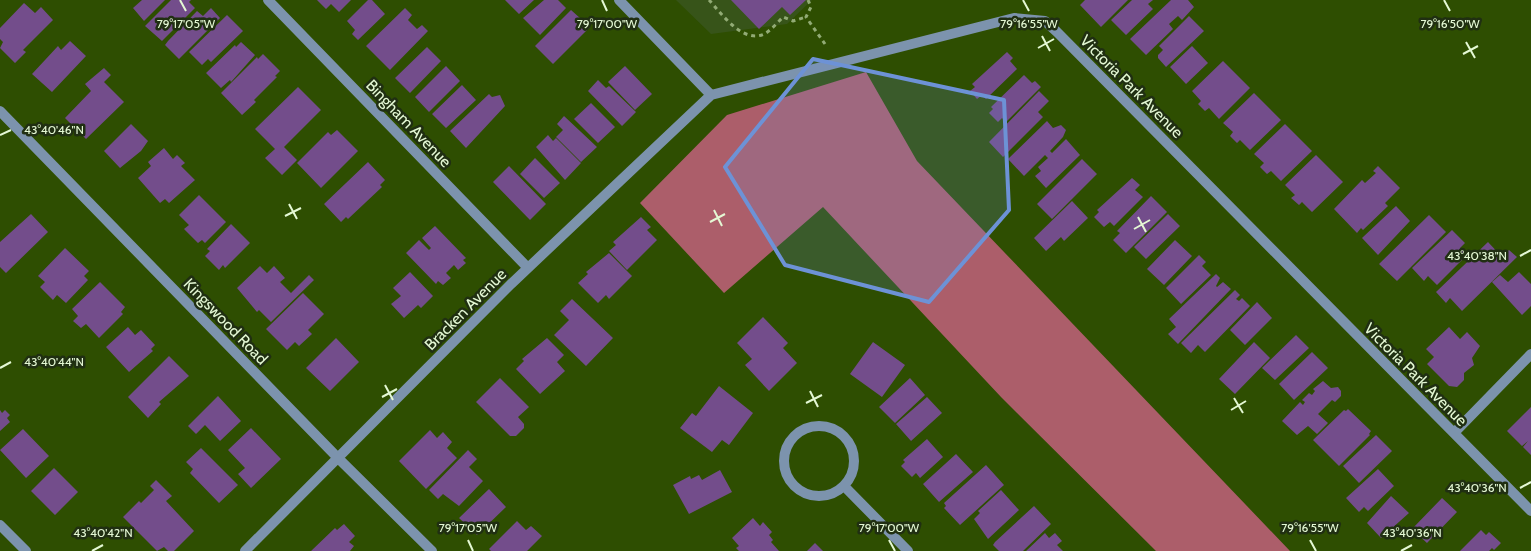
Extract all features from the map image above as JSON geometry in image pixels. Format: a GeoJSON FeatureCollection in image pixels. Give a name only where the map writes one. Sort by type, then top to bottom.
{"type":"FeatureCollection","features":[{"type":"Feature","properties":{"kind":"street","name":"Bingham Avenue"},"geometry":{"type":"LineString","coordinates":[[268,0],[528,268]]}},
{"type":"Feature","properties":{"kind":"street"},"geometry":{"type":"LineString","coordinates":[[619,0],[711,95]]}},
{"type":"Feature","properties":{"kind":"street","name":"Victoria Park Avenue"},"geometry":{"type":"LineString","coordinates":[[711,95],[1003,19],[1028,18],[1045,21],[1098,72],[1531,511]]}},
{"type":"Feature","properties":{"kind":"street","name":"Bracken Avenue"},"geometry":{"type":"LineString","coordinates":[[245,551],[528,268],[711,95]]}},
{"type":"Feature","properties":{"kind":"street","name":"Kingswood Road"},"geometry":{"type":"LineString","coordinates":[[0,111],[432,551]]}},
{"type":"Feature","properties":{"kind":"street"},"geometry":{"type":"LineString","coordinates":[[1454,433],[1531,354]]}},
{"type":"Feature","properties":{"kind":"street"},"geometry":{"type":"LineString","coordinates":[[816,426],[833,428],[847,439],[854,454],[853,472],[844,486],[830,496],[812,497],[797,490],[786,476],[783,460],[788,443],[800,431],[816,426]]}},
{"type":"Feature","properties":{"kind":"street"},"geometry":{"type":"LineString","coordinates":[[844,486],[908,551]]}},
{"type":"Feature","properties":{"kind":"street"},"geometry":{"type":"LineString","coordinates":[[0,525],[26,551]]}},
{"type":"Feature","properties":{"kind":"path"},"geometry":{"type":"LineString","coordinates":[[709,0],[743,34],[760,35],[766,33],[783,17],[793,21],[806,17],[811,7],[808,0]]}},
{"type":"Feature","properties":{"kind":"path"},"geometry":{"type":"LineString","coordinates":[[806,17],[826,44]]}},
{"type":"Feature","properties":{"kind":"highlighted area"},"geometry":{"type":"Polygon","coordinates":[[[813,59],[1004,100],[1009,210],[929,302],[785,265],[725,167],[813,59]]]}},
{"type":"Feature","properties":{"kind":"shaded area"},"geometry":{"type":"Polygon","coordinates":[[[676,0],[812,0],[787,24],[711,34],[676,0]]]}},
{"type":"Feature","properties":{"kind":"shaded area"},"geometry":{"type":"Polygon","coordinates":[[[866,72],[917,161],[1290,551],[1156,551],[1001,397],[823,207],[724,293],[640,203],[727,115],[866,72]]]}},
{"type":"Feature","properties":{"kind":"building"},"geometry":{"type":"Polygon","coordinates":[[[142,0],[165,0],[144,21],[133,8],[142,0]]]}},
{"type":"Feature","properties":{"kind":"building"},"geometry":{"type":"Polygon","coordinates":[[[171,0],[191,0],[189,2],[195,8],[162,41],[145,26],[171,0]]]}},
{"type":"Feature","properties":{"kind":"building"},"geometry":{"type":"Polygon","coordinates":[[[317,0],[351,0],[339,12],[331,4],[326,9],[317,0]]]}},
{"type":"Feature","properties":{"kind":"building"},"geometry":{"type":"Polygon","coordinates":[[[368,0],[372,0],[385,14],[358,40],[352,34],[355,30],[347,21],[368,0]]]}},
{"type":"Feature","properties":{"kind":"building"},"geometry":{"type":"Polygon","coordinates":[[[505,0],[534,0],[519,14],[505,0]]]}},
{"type":"Feature","properties":{"kind":"building"},"geometry":{"type":"Polygon","coordinates":[[[544,0],[558,0],[566,8],[540,35],[523,18],[544,0]]]}},
{"type":"Feature","properties":{"kind":"building"},"geometry":{"type":"Polygon","coordinates":[[[731,0],[806,0],[790,15],[782,7],[759,29],[731,0]]]}},
{"type":"Feature","properties":{"kind":"building"},"geometry":{"type":"Polygon","coordinates":[[[1085,0],[1128,0],[1101,27],[1080,5],[1085,0]]]}},
{"type":"Feature","properties":{"kind":"building"},"geometry":{"type":"Polygon","coordinates":[[[1132,0],[1153,0],[1148,4],[1153,9],[1126,35],[1111,20],[1132,0]]]}},
{"type":"Feature","properties":{"kind":"building"},"geometry":{"type":"Polygon","coordinates":[[[1171,0],[1188,0],[1194,7],[1182,20],[1178,16],[1169,24],[1173,29],[1146,55],[1130,39],[1171,0]]]}},
{"type":"Feature","properties":{"kind":"building"},"geometry":{"type":"Polygon","coordinates":[[[24,3],[35,13],[41,7],[53,20],[23,50],[26,52],[15,63],[0,48],[3,42],[0,39],[0,28],[24,3]]]}},
{"type":"Feature","properties":{"kind":"building"},"geometry":{"type":"Polygon","coordinates":[[[211,8],[220,18],[179,59],[165,45],[197,11],[203,16],[211,8]]]}},
{"type":"Feature","properties":{"kind":"building"},"geometry":{"type":"Polygon","coordinates":[[[405,8],[412,15],[408,20],[417,29],[422,25],[428,31],[390,70],[366,46],[405,8]]]}},
{"type":"Feature","properties":{"kind":"building"},"geometry":{"type":"Polygon","coordinates":[[[571,10],[590,27],[553,64],[535,46],[571,10]]]}},
{"type":"Feature","properties":{"kind":"building"},"geometry":{"type":"Polygon","coordinates":[[[227,15],[243,31],[211,62],[208,59],[202,65],[189,52],[227,15]]]}},
{"type":"Feature","properties":{"kind":"building"},"geometry":{"type":"Polygon","coordinates":[[[1189,16],[1204,31],[1166,67],[1158,58],[1158,55],[1163,50],[1159,46],[1189,16]]]}},
{"type":"Feature","properties":{"kind":"building"},"geometry":{"type":"Polygon","coordinates":[[[70,41],[86,56],[52,92],[32,74],[58,46],[61,50],[70,41]]]}},
{"type":"Feature","properties":{"kind":"building"},"geometry":{"type":"Polygon","coordinates":[[[241,42],[255,55],[231,82],[230,80],[221,88],[206,73],[235,45],[236,47],[241,42]]]}},
{"type":"Feature","properties":{"kind":"building"},"geometry":{"type":"Polygon","coordinates":[[[1192,46],[1208,63],[1186,84],[1170,67],[1192,46]]]}},
{"type":"Feature","properties":{"kind":"building"},"geometry":{"type":"Polygon","coordinates":[[[427,47],[441,61],[410,93],[395,78],[427,47]]]}},
{"type":"Feature","properties":{"kind":"building"},"geometry":{"type":"Polygon","coordinates":[[[1007,52],[1013,58],[1010,61],[1017,69],[986,99],[982,95],[977,99],[970,91],[975,87],[972,84],[1007,52]]]}},
{"type":"Feature","properties":{"kind":"building"},"geometry":{"type":"Polygon","coordinates":[[[263,54],[280,71],[275,76],[277,77],[254,100],[256,102],[242,115],[221,93],[257,57],[258,59],[263,54]]]}},
{"type":"Feature","properties":{"kind":"building"},"geometry":{"type":"Polygon","coordinates":[[[1223,61],[1250,88],[1219,119],[1209,108],[1205,111],[1198,104],[1201,101],[1192,91],[1223,61]]]}},
{"type":"Feature","properties":{"kind":"building"},"geometry":{"type":"Polygon","coordinates":[[[446,66],[460,81],[429,112],[415,97],[446,66]]]}},
{"type":"Feature","properties":{"kind":"building"},"geometry":{"type":"Polygon","coordinates":[[[625,66],[652,94],[635,110],[608,82],[625,66]]]}},
{"type":"Feature","properties":{"kind":"building"},"geometry":{"type":"Polygon","coordinates":[[[104,68],[111,75],[104,82],[124,102],[86,139],[65,118],[91,91],[85,84],[104,68]]]}},
{"type":"Feature","properties":{"kind":"building"},"geometry":{"type":"Polygon","coordinates":[[[1024,75],[1032,83],[1035,81],[1041,87],[1006,122],[1002,118],[998,122],[989,113],[993,109],[991,107],[1024,75]]]}},
{"type":"Feature","properties":{"kind":"building"},"geometry":{"type":"Polygon","coordinates":[[[598,80],[606,88],[609,86],[636,112],[622,126],[588,91],[598,80]]]}},
{"type":"Feature","properties":{"kind":"building"},"geometry":{"type":"Polygon","coordinates":[[[462,85],[476,100],[446,128],[432,114],[462,85]]]}},
{"type":"Feature","properties":{"kind":"building"},"geometry":{"type":"Polygon","coordinates":[[[298,87],[321,110],[284,147],[297,160],[282,175],[265,158],[275,149],[255,129],[298,87]]]}},
{"type":"Feature","properties":{"kind":"building"},"geometry":{"type":"Polygon","coordinates":[[[1039,91],[1049,101],[1038,112],[1043,117],[1003,157],[989,142],[1039,91]]]}},
{"type":"Feature","properties":{"kind":"building"},"geometry":{"type":"Polygon","coordinates":[[[1254,93],[1281,120],[1250,150],[1240,140],[1237,143],[1230,136],[1233,132],[1223,123],[1254,93]]]}},
{"type":"Feature","properties":{"kind":"building"},"geometry":{"type":"Polygon","coordinates":[[[489,94],[492,97],[500,95],[505,106],[466,148],[450,131],[489,94]]]}},
{"type":"Feature","properties":{"kind":"building"},"geometry":{"type":"Polygon","coordinates":[[[591,103],[615,127],[598,143],[574,119],[591,103]]]}},
{"type":"Feature","properties":{"kind":"building"},"geometry":{"type":"Polygon","coordinates":[[[564,116],[597,147],[581,162],[556,137],[563,130],[557,124],[564,116]]]}},
{"type":"Feature","properties":{"kind":"building"},"geometry":{"type":"Polygon","coordinates":[[[1047,121],[1053,128],[1061,125],[1066,130],[1063,137],[1050,151],[1052,153],[1066,139],[1080,155],[1046,188],[1035,176],[1041,171],[1038,167],[1048,158],[1045,155],[1024,176],[1008,159],[1047,121]]]}},
{"type":"Feature","properties":{"kind":"building"},"geometry":{"type":"Polygon","coordinates":[[[131,124],[148,141],[141,151],[120,168],[104,151],[131,124]]]}},
{"type":"Feature","properties":{"kind":"building"},"geometry":{"type":"Polygon","coordinates":[[[1285,124],[1312,151],[1281,181],[1271,171],[1267,174],[1260,167],[1264,163],[1254,154],[1285,124]]]}},
{"type":"Feature","properties":{"kind":"building"},"geometry":{"type":"Polygon","coordinates":[[[337,130],[358,151],[321,188],[297,163],[328,132],[331,135],[337,130]]]}},
{"type":"Feature","properties":{"kind":"building"},"geometry":{"type":"Polygon","coordinates":[[[548,135],[553,141],[556,138],[581,163],[565,180],[536,147],[548,135]]]}},
{"type":"Feature","properties":{"kind":"building"},"geometry":{"type":"Polygon","coordinates":[[[164,148],[173,159],[177,155],[185,163],[181,166],[195,180],[169,203],[165,199],[160,203],[138,178],[151,166],[148,162],[164,148]]]}},
{"type":"Feature","properties":{"kind":"building"},"geometry":{"type":"Polygon","coordinates":[[[1316,155],[1343,182],[1312,212],[1302,202],[1299,205],[1291,198],[1295,195],[1285,185],[1316,155]]]}},
{"type":"Feature","properties":{"kind":"building"},"geometry":{"type":"Polygon","coordinates":[[[535,158],[560,183],[544,198],[520,174],[535,158]]]}},
{"type":"Feature","properties":{"kind":"building"},"geometry":{"type":"Polygon","coordinates":[[[1082,159],[1097,174],[1052,219],[1037,204],[1082,159]]]}},
{"type":"Feature","properties":{"kind":"building"},"geometry":{"type":"Polygon","coordinates":[[[368,162],[385,180],[380,185],[382,187],[348,219],[346,217],[341,222],[324,204],[368,162]]]}},
{"type":"Feature","properties":{"kind":"building"},"geometry":{"type":"Polygon","coordinates":[[[509,166],[546,204],[530,220],[493,182],[509,166]]]}},
{"type":"Feature","properties":{"kind":"building"},"geometry":{"type":"Polygon","coordinates":[[[1378,166],[1400,188],[1385,203],[1388,206],[1363,230],[1361,228],[1357,233],[1334,209],[1362,180],[1365,183],[1376,173],[1373,171],[1378,166]]]}},
{"type":"Feature","properties":{"kind":"building"},"geometry":{"type":"Polygon","coordinates":[[[1132,178],[1140,185],[1135,190],[1143,197],[1114,226],[1110,222],[1104,227],[1094,217],[1099,212],[1097,210],[1132,178]]]}},
{"type":"Feature","properties":{"kind":"building"},"geometry":{"type":"Polygon","coordinates":[[[199,195],[226,222],[205,243],[202,240],[198,243],[184,229],[189,225],[179,215],[199,195]]]}},
{"type":"Feature","properties":{"kind":"building"},"geometry":{"type":"Polygon","coordinates":[[[1151,196],[1167,212],[1126,253],[1113,240],[1120,233],[1117,231],[1151,196]]]}},
{"type":"Feature","properties":{"kind":"building"},"geometry":{"type":"Polygon","coordinates":[[[1072,201],[1088,218],[1064,241],[1061,237],[1046,251],[1034,238],[1072,201]]]}},
{"type":"Feature","properties":{"kind":"building"},"geometry":{"type":"Polygon","coordinates":[[[1396,206],[1410,221],[1378,255],[1362,238],[1396,206]]]}},
{"type":"Feature","properties":{"kind":"building"},"geometry":{"type":"Polygon","coordinates":[[[31,214],[48,232],[6,273],[0,267],[0,242],[31,214]]]}},
{"type":"Feature","properties":{"kind":"building"},"geometry":{"type":"Polygon","coordinates":[[[1168,214],[1180,226],[1146,259],[1134,247],[1168,214]]]}},
{"type":"Feature","properties":{"kind":"building"},"geometry":{"type":"Polygon","coordinates":[[[1429,215],[1446,232],[1397,281],[1379,264],[1429,215]]]}},
{"type":"Feature","properties":{"kind":"building"},"geometry":{"type":"Polygon","coordinates":[[[641,217],[651,227],[647,230],[657,240],[627,270],[609,251],[616,245],[613,242],[641,217]]]}},
{"type":"Feature","properties":{"kind":"building"},"geometry":{"type":"Polygon","coordinates":[[[231,224],[250,243],[225,268],[223,265],[219,270],[205,256],[210,251],[207,249],[231,224]]]}},
{"type":"Feature","properties":{"kind":"building"},"geometry":{"type":"Polygon","coordinates":[[[435,226],[466,258],[463,260],[466,263],[458,270],[454,265],[446,273],[451,278],[443,285],[438,281],[436,284],[406,253],[419,240],[429,250],[431,248],[422,238],[435,226]]]}},
{"type":"Feature","properties":{"kind":"building"},"geometry":{"type":"Polygon","coordinates":[[[1452,230],[1465,243],[1460,248],[1467,255],[1437,285],[1428,276],[1424,281],[1412,268],[1452,230]]]}},
{"type":"Feature","properties":{"kind":"building"},"geometry":{"type":"Polygon","coordinates":[[[1175,240],[1192,256],[1164,285],[1147,269],[1175,240]]]}},
{"type":"Feature","properties":{"kind":"building"},"geometry":{"type":"Polygon","coordinates":[[[1488,242],[1502,257],[1509,250],[1517,257],[1462,311],[1450,298],[1446,303],[1436,292],[1488,242]]]}},
{"type":"Feature","properties":{"kind":"building"},"geometry":{"type":"Polygon","coordinates":[[[65,248],[89,271],[84,276],[88,280],[66,303],[57,295],[53,300],[40,287],[45,282],[38,276],[65,248]]]}},
{"type":"Feature","properties":{"kind":"building"},"geometry":{"type":"Polygon","coordinates":[[[609,253],[632,276],[609,299],[606,295],[598,303],[578,283],[588,274],[586,272],[609,253]]]}},
{"type":"Feature","properties":{"kind":"building"},"geometry":{"type":"Polygon","coordinates":[[[1199,255],[1206,262],[1202,266],[1211,275],[1181,304],[1166,288],[1199,255]]]}},
{"type":"Feature","properties":{"kind":"building"},"geometry":{"type":"Polygon","coordinates":[[[260,266],[267,273],[274,266],[285,278],[280,282],[291,293],[309,275],[314,280],[271,322],[259,310],[257,312],[237,288],[260,266]]]}},
{"type":"Feature","properties":{"kind":"building"},"geometry":{"type":"Polygon","coordinates":[[[410,272],[433,296],[421,308],[418,305],[404,318],[391,304],[401,296],[393,288],[410,272]]]}},
{"type":"Feature","properties":{"kind":"building"},"geometry":{"type":"Polygon","coordinates":[[[1519,272],[1531,284],[1531,306],[1522,315],[1492,282],[1500,275],[1508,282],[1519,272]]]}},
{"type":"Feature","properties":{"kind":"building"},"geometry":{"type":"Polygon","coordinates":[[[1216,274],[1220,278],[1217,287],[1223,282],[1231,289],[1178,344],[1168,334],[1176,327],[1169,319],[1216,274]]]}},
{"type":"Feature","properties":{"kind":"building"},"geometry":{"type":"Polygon","coordinates":[[[100,282],[125,307],[121,312],[123,314],[99,338],[86,324],[81,328],[73,321],[78,316],[72,309],[100,282]]]}},
{"type":"Feature","properties":{"kind":"building"},"geometry":{"type":"Polygon","coordinates":[[[1235,290],[1240,295],[1236,299],[1239,301],[1242,298],[1250,306],[1205,352],[1198,345],[1191,353],[1181,343],[1235,290]]]}},
{"type":"Feature","properties":{"kind":"building"},"geometry":{"type":"Polygon","coordinates":[[[303,293],[324,314],[308,330],[312,334],[299,346],[295,342],[287,350],[266,329],[303,293]]]}},
{"type":"Feature","properties":{"kind":"building"},"geometry":{"type":"Polygon","coordinates":[[[572,299],[613,338],[586,366],[554,335],[569,320],[560,311],[572,299]]]}},
{"type":"Feature","properties":{"kind":"building"},"geometry":{"type":"Polygon","coordinates":[[[1257,302],[1272,318],[1245,345],[1230,330],[1257,302]]]}},
{"type":"Feature","properties":{"kind":"building"},"geometry":{"type":"Polygon","coordinates":[[[763,317],[788,343],[783,348],[797,363],[769,391],[745,365],[752,359],[737,343],[763,317]]]}},
{"type":"Feature","properties":{"kind":"building"},"geometry":{"type":"Polygon","coordinates":[[[128,327],[135,335],[141,330],[155,345],[151,349],[153,351],[129,372],[106,347],[128,327]]]}},
{"type":"Feature","properties":{"kind":"building"},"geometry":{"type":"Polygon","coordinates":[[[1449,327],[1460,339],[1467,332],[1480,346],[1472,358],[1474,365],[1464,373],[1464,380],[1457,387],[1449,386],[1427,364],[1434,357],[1426,349],[1449,327]]]}},
{"type":"Feature","properties":{"kind":"building"},"geometry":{"type":"Polygon","coordinates":[[[1296,335],[1309,348],[1275,380],[1262,368],[1296,335]]]}},
{"type":"Feature","properties":{"kind":"building"},"geometry":{"type":"Polygon","coordinates":[[[336,338],[359,362],[330,391],[306,368],[336,338]]]}},
{"type":"Feature","properties":{"kind":"building"},"geometry":{"type":"Polygon","coordinates":[[[547,338],[564,355],[557,362],[565,371],[540,394],[516,369],[524,361],[522,359],[547,338]]]}},
{"type":"Feature","properties":{"kind":"building"},"geometry":{"type":"Polygon","coordinates":[[[873,342],[905,365],[882,397],[850,374],[873,342]]]}},
{"type":"Feature","properties":{"kind":"building"},"geometry":{"type":"Polygon","coordinates":[[[1254,342],[1270,358],[1235,394],[1219,379],[1254,342]]]}},
{"type":"Feature","properties":{"kind":"building"},"geometry":{"type":"Polygon","coordinates":[[[1312,352],[1328,368],[1294,400],[1279,384],[1312,352]]]}},
{"type":"Feature","properties":{"kind":"building"},"geometry":{"type":"Polygon","coordinates":[[[169,356],[189,376],[159,402],[161,404],[148,418],[128,397],[169,356]]]}},
{"type":"Feature","properties":{"kind":"building"},"geometry":{"type":"Polygon","coordinates":[[[500,378],[529,407],[518,417],[524,424],[524,428],[516,436],[510,436],[476,402],[500,378]]]}},
{"type":"Feature","properties":{"kind":"building"},"geometry":{"type":"Polygon","coordinates":[[[910,378],[925,395],[895,423],[879,407],[910,378]]]}},
{"type":"Feature","properties":{"kind":"building"},"geometry":{"type":"Polygon","coordinates":[[[1323,381],[1331,388],[1338,387],[1341,391],[1341,396],[1335,402],[1332,400],[1318,414],[1328,423],[1317,434],[1308,426],[1297,435],[1282,421],[1300,402],[1303,405],[1305,402],[1302,400],[1309,393],[1312,395],[1315,391],[1313,389],[1323,381]]]}},
{"type":"Feature","properties":{"kind":"building"},"geometry":{"type":"Polygon","coordinates":[[[719,386],[753,413],[729,445],[722,440],[712,452],[680,428],[692,413],[696,416],[719,386]]]}},
{"type":"Feature","properties":{"kind":"building"},"geometry":{"type":"Polygon","coordinates":[[[218,396],[241,421],[220,441],[205,425],[196,434],[188,426],[218,396]]]}},
{"type":"Feature","properties":{"kind":"building"},"geometry":{"type":"Polygon","coordinates":[[[927,397],[942,413],[911,441],[896,424],[927,397]]]}},
{"type":"Feature","properties":{"kind":"building"},"geometry":{"type":"Polygon","coordinates":[[[1531,407],[1531,455],[1523,447],[1528,441],[1522,446],[1507,431],[1531,407]]]}},
{"type":"Feature","properties":{"kind":"building"},"geometry":{"type":"Polygon","coordinates":[[[1348,409],[1371,431],[1370,435],[1339,466],[1313,440],[1344,410],[1348,409]]]}},
{"type":"Feature","properties":{"kind":"building"},"geometry":{"type":"Polygon","coordinates":[[[0,410],[2,413],[5,410],[10,415],[7,418],[10,422],[0,431],[0,410]]]}},
{"type":"Feature","properties":{"kind":"building"},"geometry":{"type":"Polygon","coordinates":[[[251,428],[281,459],[251,488],[238,474],[245,468],[228,450],[251,428]]]}},
{"type":"Feature","properties":{"kind":"building"},"geometry":{"type":"Polygon","coordinates":[[[23,429],[49,456],[26,478],[0,450],[23,429]]]}},
{"type":"Feature","properties":{"kind":"building"},"geometry":{"type":"Polygon","coordinates":[[[430,430],[437,438],[443,432],[452,442],[447,448],[457,458],[426,489],[399,461],[430,430]]]}},
{"type":"Feature","properties":{"kind":"building"},"geometry":{"type":"Polygon","coordinates":[[[1376,435],[1392,451],[1359,483],[1343,466],[1376,435]]]}},
{"type":"Feature","properties":{"kind":"building"},"geometry":{"type":"Polygon","coordinates":[[[927,439],[943,457],[920,478],[916,473],[912,477],[901,466],[905,462],[903,460],[927,439]]]}},
{"type":"Feature","properties":{"kind":"building"},"geometry":{"type":"Polygon","coordinates":[[[201,448],[238,485],[219,503],[190,473],[193,469],[186,462],[201,448]]]}},
{"type":"Feature","properties":{"kind":"building"},"geometry":{"type":"Polygon","coordinates":[[[468,450],[477,459],[469,467],[483,481],[459,506],[443,494],[438,499],[429,490],[468,450]]]}},
{"type":"Feature","properties":{"kind":"building"},"geometry":{"type":"Polygon","coordinates":[[[956,454],[973,472],[939,502],[923,484],[956,454]]]}},
{"type":"Feature","properties":{"kind":"building"},"geometry":{"type":"Polygon","coordinates":[[[986,465],[1004,485],[960,525],[944,508],[946,506],[944,503],[986,465]]]}},
{"type":"Feature","properties":{"kind":"building"},"geometry":{"type":"Polygon","coordinates":[[[54,468],[78,492],[55,515],[31,491],[54,468]]]}},
{"type":"Feature","properties":{"kind":"building"},"geometry":{"type":"Polygon","coordinates":[[[1378,469],[1394,486],[1368,511],[1364,507],[1359,512],[1346,498],[1378,469]]]}},
{"type":"Feature","properties":{"kind":"building"},"geometry":{"type":"Polygon","coordinates":[[[720,470],[732,492],[689,514],[673,485],[690,476],[691,479],[699,475],[702,480],[720,470]]]}},
{"type":"Feature","properties":{"kind":"building"},"geometry":{"type":"Polygon","coordinates":[[[156,480],[172,496],[166,501],[194,531],[174,551],[168,551],[164,547],[157,551],[123,517],[139,501],[141,503],[154,490],[150,486],[156,480]]]}},
{"type":"Feature","properties":{"kind":"building"},"geometry":{"type":"Polygon","coordinates":[[[489,489],[506,507],[477,535],[459,518],[489,489]]]}},
{"type":"Feature","properties":{"kind":"building"},"geometry":{"type":"Polygon","coordinates":[[[1001,490],[1019,510],[988,539],[974,519],[980,513],[978,511],[1001,490]]]}},
{"type":"Feature","properties":{"kind":"building"},"geometry":{"type":"Polygon","coordinates":[[[1391,496],[1409,513],[1381,538],[1367,523],[1391,496]]]}},
{"type":"Feature","properties":{"kind":"building"},"geometry":{"type":"Polygon","coordinates":[[[1442,498],[1457,512],[1427,543],[1412,529],[1442,498]]]}},
{"type":"Feature","properties":{"kind":"building"},"geometry":{"type":"Polygon","coordinates":[[[1034,506],[1051,524],[1023,551],[999,551],[993,545],[995,542],[1034,506]]]}},
{"type":"Feature","properties":{"kind":"building"},"geometry":{"type":"Polygon","coordinates":[[[753,518],[760,526],[763,522],[772,532],[769,535],[773,540],[771,542],[779,551],[739,551],[736,548],[739,546],[732,538],[753,518]]]}},
{"type":"Feature","properties":{"kind":"building"},"geometry":{"type":"Polygon","coordinates":[[[517,521],[526,530],[531,526],[542,536],[527,551],[491,551],[489,549],[517,521]]]}},
{"type":"Feature","properties":{"kind":"building"},"geometry":{"type":"Polygon","coordinates":[[[344,524],[355,536],[349,542],[354,546],[350,551],[311,551],[335,528],[337,530],[344,524]]]}},
{"type":"Feature","properties":{"kind":"building"},"geometry":{"type":"Polygon","coordinates":[[[1481,530],[1486,535],[1489,532],[1501,543],[1494,550],[1492,548],[1489,551],[1460,551],[1481,530]]]}},
{"type":"Feature","properties":{"kind":"building"},"geometry":{"type":"Polygon","coordinates":[[[1045,533],[1049,538],[1055,533],[1062,541],[1057,545],[1063,551],[1026,551],[1045,533]]]}},
{"type":"Feature","properties":{"kind":"building"},"geometry":{"type":"Polygon","coordinates":[[[815,543],[823,551],[807,551],[815,543]]]}}]}
